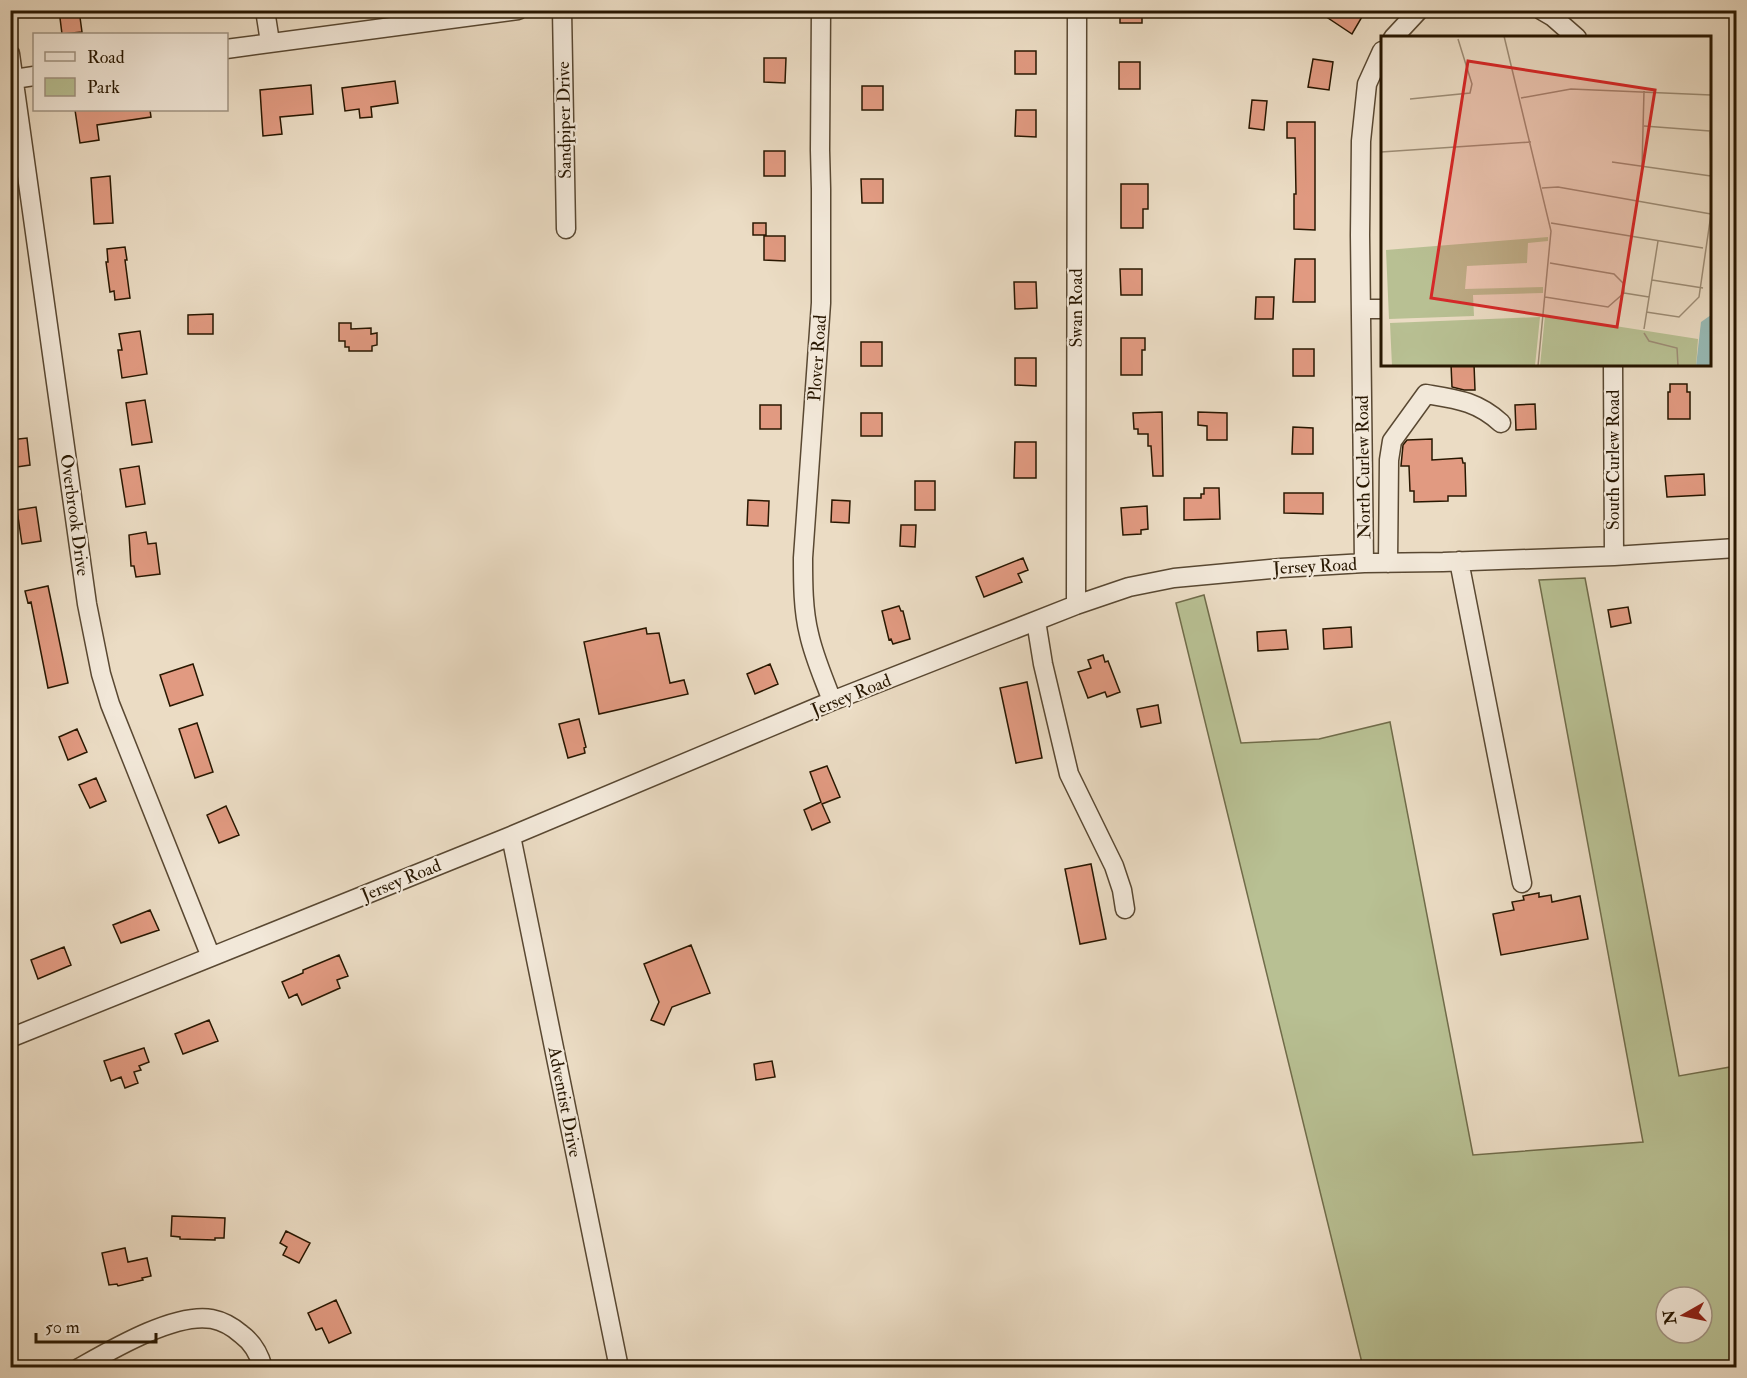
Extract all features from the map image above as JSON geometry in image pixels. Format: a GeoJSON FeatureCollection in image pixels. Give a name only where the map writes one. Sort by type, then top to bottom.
{"type":"FeatureCollection","features":[{"type":"Feature","properties":{"kind":"street"},"geometry":{"type":"LineString","coordinates":[[265,10],[270,42]]}},
{"type":"Feature","properties":{"kind":"street"},"geometry":{"type":"LineString","coordinates":[[228,49],[518,10]]}},
{"type":"Feature","properties":{"kind":"street","name":"Sandpiper Drive"},"geometry":{"type":"LineString","coordinates":[[562,10],[566,228]]}},
{"type":"Feature","properties":{"kind":"street","name":"Plover Road"},"geometry":{"type":"LineString","coordinates":[[821,10],[821,303],[803,585],[808,632],[813,652],[832,701]]}},
{"type":"Feature","properties":{"kind":"street","name":"Swan Road"},"geometry":{"type":"LineString","coordinates":[[1076,604],[1077,10]]}},
{"type":"Feature","properties":{"kind":"street"},"geometry":{"type":"LineString","coordinates":[[1395,36],[1419,10]]}},
{"type":"Feature","properties":{"kind":"street"},"geometry":{"type":"LineString","coordinates":[[1541,10],[1575,36]]}},
{"type":"Feature","properties":{"kind":"street","name":"Overbrook Drive"},"geometry":{"type":"LineString","coordinates":[[10,54],[94,643],[110,704],[124,742],[211,957]]}},
{"type":"Feature","properties":{"kind":"street","name":"North Curlew Road"},"geometry":{"type":"LineString","coordinates":[[1364,563],[1361,130],[1367,84],[1381,55]]}},
{"type":"Feature","properties":{"kind":"street"},"geometry":{"type":"LineString","coordinates":[[14,79],[33,76]]}},
{"type":"Feature","properties":{"kind":"street"},"geometry":{"type":"LineString","coordinates":[[1361,309],[1381,309]]}},
{"type":"Feature","properties":{"kind":"street","name":"South Curlew Road"},"geometry":{"type":"LineString","coordinates":[[1613,366],[1614,556]]}},
{"type":"Feature","properties":{"kind":"street"},"geometry":{"type":"LineString","coordinates":[[1388,563],[1389,460],[1392,441],[1426,394],[1465,401],[1491,414],[1501,423]]}},
{"type":"Feature","properties":{"kind":"street","name":"Jersey Road"},"geometry":{"type":"LineString","coordinates":[[10,1038],[511,836],[832,701],[1076,604],[1129,587],[1174,578],[1281,568],[1364,563],[1614,556],[1737,548]]}},
{"type":"Feature","properties":{"kind":"street"},"geometry":{"type":"LineString","coordinates":[[1460,561],[1522,883]]}},
{"type":"Feature","properties":{"kind":"street"},"geometry":{"type":"LineString","coordinates":[[1036,621],[1043,664],[1069,774],[1114,866],[1122,890],[1125,909]]}},
{"type":"Feature","properties":{"kind":"street","name":"Adventist Drive"},"geometry":{"type":"LineString","coordinates":[[511,836],[619,1368]]}},
{"type":"Feature","properties":{"kind":"street"},"geometry":{"type":"LineString","coordinates":[[79,1368],[163,1326],[211,1319],[232,1327],[250,1341],[263,1368]]}},
{"type":"Feature","properties":{"kind":"green space"},"geometry":{"type":"Polygon","coordinates":[[[1585,578],[1679,1076],[1736,1066],[1736,1367],[1363,1367],[1176,603],[1204,595],[1241,743],[1319,739],[1390,722],[1473,1155],[1643,1142],[1539,580],[1585,578]]]}},
{"type":"Feature","properties":{"kind":"building"},"geometry":{"type":"Polygon","coordinates":[[[59,10],[79,10],[82,32],[62,33],[59,10]]]}},
{"type":"Feature","properties":{"kind":"building"},"geometry":{"type":"Polygon","coordinates":[[[1120,10],[1142,10],[1142,23],[1120,23],[1120,10]]]}},
{"type":"Feature","properties":{"kind":"building"},"geometry":{"type":"Polygon","coordinates":[[[1316,10],[1366,10],[1352,34],[1316,10]]]}},
{"type":"Feature","properties":{"kind":"building"},"geometry":{"type":"Polygon","coordinates":[[[1015,51],[1036,51],[1036,74],[1015,74],[1015,51]]]}},
{"type":"Feature","properties":{"kind":"building"},"geometry":{"type":"Polygon","coordinates":[[[764,58],[786,58],[785,83],[764,82],[764,58]]]}},
{"type":"Feature","properties":{"kind":"building"},"geometry":{"type":"Polygon","coordinates":[[[1313,59],[1333,62],[1329,90],[1308,87],[1313,59]]]}},
{"type":"Feature","properties":{"kind":"building"},"geometry":{"type":"Polygon","coordinates":[[[1119,62],[1140,62],[1140,89],[1119,89],[1119,62]]]}},
{"type":"Feature","properties":{"kind":"building"},"geometry":{"type":"Polygon","coordinates":[[[395,81],[398,103],[371,107],[372,117],[360,118],[359,109],[345,111],[342,88],[395,81]]]}},
{"type":"Feature","properties":{"kind":"building"},"geometry":{"type":"Polygon","coordinates":[[[311,85],[313,114],[280,117],[282,134],[263,136],[260,90],[311,85]]]}},
{"type":"Feature","properties":{"kind":"building"},"geometry":{"type":"Polygon","coordinates":[[[862,86],[883,86],[883,110],[862,110],[862,86]]]}},
{"type":"Feature","properties":{"kind":"building"},"geometry":{"type":"Polygon","coordinates":[[[1252,100],[1267,101],[1264,130],[1249,128],[1252,100]]]}},
{"type":"Feature","properties":{"kind":"building"},"geometry":{"type":"Polygon","coordinates":[[[1016,110],[1036,110],[1036,137],[1015,136],[1016,110]]]}},
{"type":"Feature","properties":{"kind":"building"},"geometry":{"type":"Polygon","coordinates":[[[75,111],[150,111],[151,117],[97,125],[99,140],[80,143],[75,111]]]}},
{"type":"Feature","properties":{"kind":"building"},"geometry":{"type":"Polygon","coordinates":[[[1287,122],[1315,122],[1315,230],[1294,229],[1295,138],[1287,138],[1287,122]]]}},
{"type":"Feature","properties":{"kind":"building"},"geometry":{"type":"Polygon","coordinates":[[[764,151],[785,151],[785,176],[764,176],[764,151]]]}},
{"type":"Feature","properties":{"kind":"building"},"geometry":{"type":"Polygon","coordinates":[[[110,176],[113,223],[94,224],[91,178],[110,176]]]}},
{"type":"Feature","properties":{"kind":"building"},"geometry":{"type":"Polygon","coordinates":[[[861,179],[883,179],[883,203],[862,203],[861,179]]]}},
{"type":"Feature","properties":{"kind":"building"},"geometry":{"type":"Polygon","coordinates":[[[1121,184],[1148,184],[1148,209],[1143,209],[1143,228],[1121,228],[1121,184]]]}},
{"type":"Feature","properties":{"kind":"building"},"geometry":{"type":"Polygon","coordinates":[[[753,223],[766,223],[766,235],[753,235],[753,223]]]}},
{"type":"Feature","properties":{"kind":"building"},"geometry":{"type":"Polygon","coordinates":[[[764,236],[785,236],[785,261],[764,260],[764,236]]]}},
{"type":"Feature","properties":{"kind":"building"},"geometry":{"type":"Polygon","coordinates":[[[125,247],[130,298],[115,300],[114,291],[110,292],[106,262],[108,262],[107,249],[125,247]]]}},
{"type":"Feature","properties":{"kind":"building"},"geometry":{"type":"Polygon","coordinates":[[[1295,259],[1315,259],[1315,302],[1293,302],[1295,259]]]}},
{"type":"Feature","properties":{"kind":"building"},"geometry":{"type":"Polygon","coordinates":[[[1120,269],[1142,269],[1142,295],[1121,295],[1120,269]]]}},
{"type":"Feature","properties":{"kind":"building"},"geometry":{"type":"Polygon","coordinates":[[[1014,282],[1036,282],[1037,308],[1015,309],[1014,282]]]}},
{"type":"Feature","properties":{"kind":"building"},"geometry":{"type":"Polygon","coordinates":[[[1256,297],[1274,297],[1273,319],[1255,319],[1256,297]]]}},
{"type":"Feature","properties":{"kind":"building"},"geometry":{"type":"Polygon","coordinates":[[[213,314],[213,334],[188,334],[188,315],[213,314]]]}},
{"type":"Feature","properties":{"kind":"building"},"geometry":{"type":"Polygon","coordinates":[[[339,323],[351,323],[351,329],[371,328],[371,334],[377,333],[377,345],[372,346],[372,351],[349,351],[349,347],[345,347],[345,341],[339,341],[339,323]]]}},
{"type":"Feature","properties":{"kind":"building"},"geometry":{"type":"Polygon","coordinates":[[[140,331],[147,374],[122,378],[118,350],[122,350],[119,334],[140,331]]]}},
{"type":"Feature","properties":{"kind":"building"},"geometry":{"type":"Polygon","coordinates":[[[1121,338],[1145,338],[1145,350],[1142,350],[1142,375],[1121,375],[1121,338]]]}},
{"type":"Feature","properties":{"kind":"building"},"geometry":{"type":"Polygon","coordinates":[[[861,342],[882,342],[882,366],[861,366],[861,342]]]}},
{"type":"Feature","properties":{"kind":"building"},"geometry":{"type":"Polygon","coordinates":[[[1293,349],[1314,349],[1314,376],[1293,376],[1293,349]]]}},
{"type":"Feature","properties":{"kind":"building"},"geometry":{"type":"Polygon","coordinates":[[[1015,358],[1036,358],[1036,386],[1015,385],[1015,358]]]}},
{"type":"Feature","properties":{"kind":"building"},"geometry":{"type":"Polygon","coordinates":[[[1451,366],[1474,366],[1475,390],[1452,387],[1451,366]]]}},
{"type":"Feature","properties":{"kind":"building"},"geometry":{"type":"Polygon","coordinates":[[[1670,384],[1687,384],[1687,392],[1690,392],[1690,419],[1668,419],[1670,384]]]}},
{"type":"Feature","properties":{"kind":"building"},"geometry":{"type":"Polygon","coordinates":[[[145,400],[152,442],[132,445],[126,403],[145,400]]]}},
{"type":"Feature","properties":{"kind":"building"},"geometry":{"type":"Polygon","coordinates":[[[1535,404],[1536,429],[1516,430],[1515,405],[1535,404]]]}},
{"type":"Feature","properties":{"kind":"building"},"geometry":{"type":"Polygon","coordinates":[[[760,405],[781,405],[781,429],[760,429],[760,405]]]}},
{"type":"Feature","properties":{"kind":"building"},"geometry":{"type":"Polygon","coordinates":[[[1162,412],[1163,476],[1153,476],[1148,434],[1138,434],[1138,429],[1134,429],[1133,413],[1162,412]]]}},
{"type":"Feature","properties":{"kind":"building"},"geometry":{"type":"Polygon","coordinates":[[[1198,412],[1227,413],[1227,440],[1207,440],[1207,426],[1198,425],[1198,412]]]}},
{"type":"Feature","properties":{"kind":"building"},"geometry":{"type":"Polygon","coordinates":[[[861,413],[882,413],[882,436],[861,436],[861,413]]]}},
{"type":"Feature","properties":{"kind":"building"},"geometry":{"type":"Polygon","coordinates":[[[1293,427],[1313,428],[1313,454],[1292,454],[1293,427]]]}},
{"type":"Feature","properties":{"kind":"building"},"geometry":{"type":"Polygon","coordinates":[[[27,438],[30,465],[10,468],[10,440],[27,438]]]}},
{"type":"Feature","properties":{"kind":"building"},"geometry":{"type":"Polygon","coordinates":[[[1432,439],[1432,460],[1462,458],[1465,463],[1466,496],[1448,496],[1448,501],[1414,502],[1414,491],[1410,491],[1409,466],[1401,466],[1403,445],[1407,440],[1432,439]]]}},
{"type":"Feature","properties":{"kind":"building"},"geometry":{"type":"Polygon","coordinates":[[[1015,442],[1036,442],[1036,478],[1014,478],[1015,442]]]}},
{"type":"Feature","properties":{"kind":"building"},"geometry":{"type":"Polygon","coordinates":[[[139,466],[145,504],[126,507],[120,469],[139,466]]]}},
{"type":"Feature","properties":{"kind":"building"},"geometry":{"type":"Polygon","coordinates":[[[1704,474],[1705,495],[1667,497],[1665,476],[1704,474]]]}},
{"type":"Feature","properties":{"kind":"building"},"geometry":{"type":"Polygon","coordinates":[[[915,481],[935,481],[935,510],[915,510],[915,481]]]}},
{"type":"Feature","properties":{"kind":"building"},"geometry":{"type":"Polygon","coordinates":[[[1204,488],[1219,488],[1220,519],[1184,520],[1184,498],[1201,498],[1204,488]]]}},
{"type":"Feature","properties":{"kind":"building"},"geometry":{"type":"Polygon","coordinates":[[[1284,493],[1323,493],[1323,514],[1284,513],[1284,493]]]}},
{"type":"Feature","properties":{"kind":"building"},"geometry":{"type":"Polygon","coordinates":[[[748,500],[769,501],[768,526],[747,525],[748,500]]]}},
{"type":"Feature","properties":{"kind":"building"},"geometry":{"type":"Polygon","coordinates":[[[832,500],[850,501],[849,523],[831,522],[832,500]]]}},
{"type":"Feature","properties":{"kind":"building"},"geometry":{"type":"Polygon","coordinates":[[[1147,506],[1148,529],[1141,530],[1141,534],[1123,535],[1121,508],[1147,506]]]}},
{"type":"Feature","properties":{"kind":"building"},"geometry":{"type":"Polygon","coordinates":[[[36,507],[41,541],[22,544],[17,510],[36,507]]]}},
{"type":"Feature","properties":{"kind":"building"},"geometry":{"type":"Polygon","coordinates":[[[901,525],[916,525],[915,547],[900,546],[901,525]]]}},
{"type":"Feature","properties":{"kind":"building"},"geometry":{"type":"Polygon","coordinates":[[[146,532],[148,544],[156,543],[160,574],[136,577],[134,566],[131,566],[129,535],[146,532]]]}},
{"type":"Feature","properties":{"kind":"building"},"geometry":{"type":"Polygon","coordinates":[[[1023,558],[1028,570],[1018,574],[1022,582],[984,597],[976,577],[1023,558]]]}},
{"type":"Feature","properties":{"kind":"building"},"geometry":{"type":"Polygon","coordinates":[[[48,586],[68,683],[48,688],[31,602],[28,603],[25,591],[48,586]]]}},
{"type":"Feature","properties":{"kind":"building"},"geometry":{"type":"Polygon","coordinates":[[[899,606],[903,611],[910,639],[893,644],[891,639],[889,640],[882,611],[899,606]]]}},
{"type":"Feature","properties":{"kind":"building"},"geometry":{"type":"Polygon","coordinates":[[[1628,607],[1631,623],[1611,627],[1608,610],[1628,607]]]}},
{"type":"Feature","properties":{"kind":"building"},"geometry":{"type":"Polygon","coordinates":[[[1351,627],[1352,647],[1324,649],[1323,629],[1351,627]]]}},
{"type":"Feature","properties":{"kind":"building"},"geometry":{"type":"Polygon","coordinates":[[[646,628],[647,634],[659,633],[670,683],[684,680],[688,694],[599,714],[584,642],[646,628]]]}},
{"type":"Feature","properties":{"kind":"building"},"geometry":{"type":"Polygon","coordinates":[[[1286,630],[1288,649],[1258,651],[1257,632],[1286,630]]]}},
{"type":"Feature","properties":{"kind":"building"},"geometry":{"type":"Polygon","coordinates":[[[1103,655],[1105,662],[1108,661],[1120,692],[1107,697],[1105,692],[1088,698],[1078,672],[1091,668],[1088,660],[1103,655]]]}},
{"type":"Feature","properties":{"kind":"building"},"geometry":{"type":"Polygon","coordinates":[[[193,664],[203,695],[170,706],[160,675],[193,664]]]}},
{"type":"Feature","properties":{"kind":"building"},"geometry":{"type":"Polygon","coordinates":[[[770,664],[778,684],[755,694],[747,674],[770,664]]]}},
{"type":"Feature","properties":{"kind":"building"},"geometry":{"type":"Polygon","coordinates":[[[1027,682],[1042,758],[1016,763],[1000,688],[1027,682]]]}},
{"type":"Feature","properties":{"kind":"building"},"geometry":{"type":"Polygon","coordinates":[[[1158,705],[1161,723],[1141,727],[1137,709],[1158,705]]]}},
{"type":"Feature","properties":{"kind":"building"},"geometry":{"type":"Polygon","coordinates":[[[579,719],[586,747],[584,748],[585,753],[568,758],[559,724],[579,719]]]}},
{"type":"Feature","properties":{"kind":"building"},"geometry":{"type":"Polygon","coordinates":[[[197,723],[213,772],[195,778],[179,729],[197,723]]]}},
{"type":"Feature","properties":{"kind":"building"},"geometry":{"type":"Polygon","coordinates":[[[77,729],[87,752],[68,760],[59,737],[77,729]]]}},
{"type":"Feature","properties":{"kind":"building"},"geometry":{"type":"Polygon","coordinates":[[[827,766],[840,797],[822,804],[830,822],[812,830],[804,810],[821,802],[810,772],[827,766]]]}},
{"type":"Feature","properties":{"kind":"building"},"geometry":{"type":"Polygon","coordinates":[[[96,778],[106,801],[90,808],[79,785],[96,778]]]}},
{"type":"Feature","properties":{"kind":"building"},"geometry":{"type":"Polygon","coordinates":[[[226,806],[239,835],[219,843],[207,815],[226,806]]]}},
{"type":"Feature","properties":{"kind":"building"},"geometry":{"type":"Polygon","coordinates":[[[1091,864],[1106,939],[1080,944],[1065,869],[1091,864]]]}},
{"type":"Feature","properties":{"kind":"building"},"geometry":{"type":"Polygon","coordinates":[[[1539,893],[1539,897],[1551,895],[1552,902],[1580,896],[1588,939],[1501,955],[1493,914],[1514,910],[1512,902],[1524,900],[1523,896],[1539,893]]]}},
{"type":"Feature","properties":{"kind":"building"},"geometry":{"type":"Polygon","coordinates":[[[150,910],[159,930],[121,943],[113,925],[150,910]]]}},
{"type":"Feature","properties":{"kind":"building"},"geometry":{"type":"Polygon","coordinates":[[[691,945],[710,993],[672,1007],[664,1025],[651,1020],[659,1002],[644,964],[691,945]]]}},
{"type":"Feature","properties":{"kind":"building"},"geometry":{"type":"Polygon","coordinates":[[[64,947],[71,965],[38,979],[31,960],[64,947]]]}},
{"type":"Feature","properties":{"kind":"building"},"geometry":{"type":"Polygon","coordinates":[[[339,955],[348,976],[337,980],[340,988],[302,1005],[297,994],[289,998],[282,982],[303,973],[303,970],[339,955]]]}},
{"type":"Feature","properties":{"kind":"building"},"geometry":{"type":"Polygon","coordinates":[[[209,1020],[218,1041],[183,1054],[175,1034],[209,1020]]]}},
{"type":"Feature","properties":{"kind":"building"},"geometry":{"type":"Polygon","coordinates":[[[144,1048],[149,1062],[139,1066],[141,1070],[134,1072],[138,1083],[125,1088],[121,1077],[111,1081],[104,1061],[144,1048]]]}},
{"type":"Feature","properties":{"kind":"building"},"geometry":{"type":"Polygon","coordinates":[[[772,1061],[775,1077],[756,1080],[754,1064],[772,1061]]]}},
{"type":"Feature","properties":{"kind":"building"},"geometry":{"type":"Polygon","coordinates":[[[172,1216],[225,1218],[224,1238],[180,1239],[180,1237],[171,1236],[172,1216]]]}},
{"type":"Feature","properties":{"kind":"building"},"geometry":{"type":"Polygon","coordinates":[[[286,1231],[310,1243],[299,1263],[283,1255],[287,1247],[280,1243],[286,1231]]]}},
{"type":"Feature","properties":{"kind":"building"},"geometry":{"type":"Polygon","coordinates":[[[125,1248],[128,1262],[147,1258],[151,1276],[118,1286],[117,1284],[109,1285],[102,1253],[125,1248]]]}},
{"type":"Feature","properties":{"kind":"building"},"geometry":{"type":"Polygon","coordinates":[[[336,1300],[351,1333],[329,1343],[322,1328],[316,1330],[308,1313],[336,1300]]]}}]}
